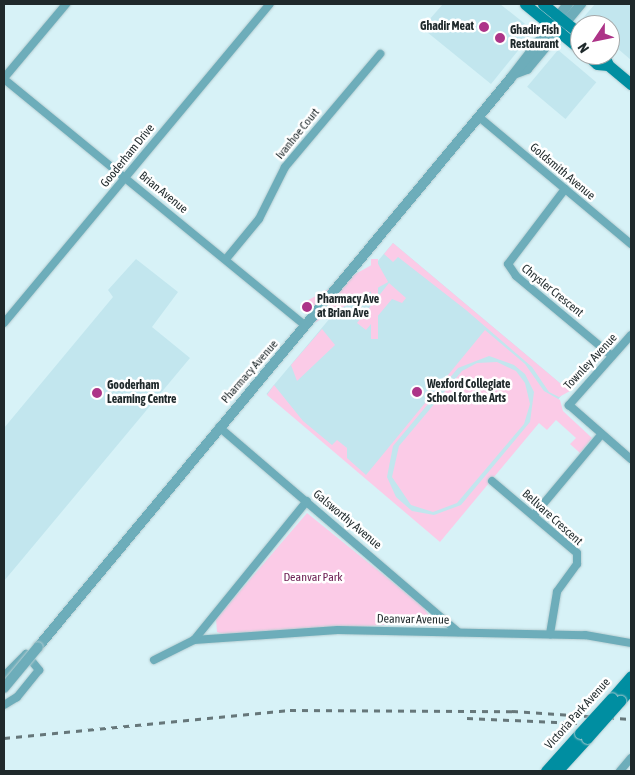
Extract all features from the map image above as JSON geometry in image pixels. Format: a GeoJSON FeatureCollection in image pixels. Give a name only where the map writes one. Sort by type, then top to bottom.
{"type":"FeatureCollection","features":[{"type":"Feature","properties":{"kind":"main road"},"geometry":{"type":"LineString","coordinates":[[525,4],[570,29]]}},
{"type":"Feature","properties":{"kind":"main road"},"geometry":{"type":"LineString","coordinates":[[543,4],[570,37]]}},
{"type":"Feature","properties":{"kind":"main road"},"geometry":{"type":"LineString","coordinates":[[611,65],[631,84]]}},
{"type":"Feature","properties":{"kind":"main road","name":"Victoria Park Avenue"},"geometry":{"type":"LineString","coordinates":[[546,771],[616,699],[631,676]]}},
{"type":"Feature","properties":{"kind":"main road","name":"Victoria Park Avenue"},"geometry":{"type":"LineString","coordinates":[[616,699],[631,688]]}},
{"type":"Feature","properties":{"kind":"main road","name":"Victoria Park Avenue"},"geometry":{"type":"LineString","coordinates":[[557,771],[583,735]]}},
{"type":"Feature","properties":{"kind":"street"},"geometry":{"type":"LineString","coordinates":[[4,79],[66,4]]}},
{"type":"Feature","properties":{"kind":"street","name":"Gooderham Drive"},"geometry":{"type":"LineString","coordinates":[[4,323],[270,4]]}},
{"type":"Feature","properties":{"kind":"street","name":"Pharmacy Avenue"},"geometry":{"type":"LineString","coordinates":[[558,23],[568,4]]}},
{"type":"Feature","properties":{"kind":"street","name":"Pharmacy Avenue"},"geometry":{"type":"LineString","coordinates":[[4,688],[219,427],[306,326],[558,23],[581,4]]}},
{"type":"Feature","properties":{"kind":"street","name":"Ivanhoe Court"},"geometry":{"type":"LineString","coordinates":[[226,259],[259,219],[285,167],[380,54]]}},
{"type":"Feature","properties":{"kind":"street","name":"Brian Avenue"},"geometry":{"type":"LineString","coordinates":[[4,79],[306,326]]}},
{"type":"Feature","properties":{"kind":"street","name":"Goldsmith Avenue"},"geometry":{"type":"LineString","coordinates":[[479,117],[631,244]]}},
{"type":"Feature","properties":{"kind":"street","name":"Chrysler Crescent"},"geometry":{"type":"LineString","coordinates":[[565,189],[508,264],[516,276],[612,356]]}},
{"type":"Feature","properties":{"kind":"street","name":"Townley Avenue"},"geometry":{"type":"LineString","coordinates":[[601,435],[569,405],[631,335]]}},
{"type":"Feature","properties":{"kind":"street","name":"Galsworthy Avenue"},"geometry":{"type":"LineString","coordinates":[[219,427],[458,632]]}},
{"type":"Feature","properties":{"kind":"street"},"geometry":{"type":"LineString","coordinates":[[534,515],[601,435],[631,459]]}},
{"type":"Feature","properties":{"kind":"street","name":"Bellvare Crescent"},"geometry":{"type":"LineString","coordinates":[[492,481],[575,550],[578,559],[557,592],[550,634]]}},
{"type":"Feature","properties":{"kind":"street","name":"Deanvar Avenue"},"geometry":{"type":"LineString","coordinates":[[194,640],[307,501]]}},
{"type":"Feature","properties":{"kind":"street","name":"Deanvar Avenue"},"geometry":{"type":"LineString","coordinates":[[154,660],[194,640],[338,630],[612,636],[631,642]]}},
{"type":"Feature","properties":{"kind":"street"},"geometry":{"type":"LineString","coordinates":[[4,676],[26,654],[39,670],[17,697],[4,705]]}},
{"type":"Feature","properties":{"kind":"street"},"geometry":{"type":"LineString","coordinates":[[620,771],[631,758]]}},
{"type":"Feature","properties":{"kind":"shaded area"},"geometry":{"type":"Polygon","coordinates":[[[443,4],[500,4],[534,31],[491,84],[422,28],[443,4]]]}},
{"type":"Feature","properties":{"kind":"shaded area"},"geometry":{"type":"Polygon","coordinates":[[[595,4],[631,4],[631,60],[620,51],[620,15],[585,15],[595,4]]]}},
{"type":"Feature","properties":{"kind":"shaded area"},"geometry":{"type":"Polygon","coordinates":[[[558,50],[570,60],[570,65],[576,65],[596,82],[565,119],[527,87],[558,50]]]}},
{"type":"Feature","properties":{"kind":"shaded area","name":"Wexford Collegiate School for the Arts"},"geometry":{"type":"Polygon","coordinates":[[[393,243],[567,389],[440,540],[266,394],[393,243]]]}},
{"type":"Feature","properties":{"kind":"shaded area","name":"Gooderham Learning Centre"},"geometry":{"type":"Polygon","coordinates":[[[136,259],[178,292],[152,327],[190,358],[4,581],[4,428],[113,297],[108,290],[136,259]]]}},
{"type":"Feature","properties":{"kind":"green space"},"geometry":{"type":"Polygon","coordinates":[[[393,243],[570,391],[559,397],[549,392],[532,367],[466,310],[398,257],[393,262],[384,254],[393,243]]]}},
{"type":"Feature","properties":{"kind":"green space"},"geometry":{"type":"Polygon","coordinates":[[[371,259],[378,259],[378,339],[371,339],[371,259]]]}},
{"type":"Feature","properties":{"kind":"green space"},"geometry":{"type":"Polygon","coordinates":[[[377,262],[388,282],[316,322],[304,302],[377,262]]]}},
{"type":"Feature","properties":{"kind":"green space"},"geometry":{"type":"Polygon","coordinates":[[[389,283],[406,298],[402,303],[392,299],[366,330],[357,323],[389,283]]]}},
{"type":"Feature","properties":{"kind":"green space"},"geometry":{"type":"Polygon","coordinates":[[[322,329],[335,345],[297,381],[291,365],[322,329]]]}},
{"type":"Feature","properties":{"kind":"green space"},"geometry":{"type":"Polygon","coordinates":[[[485,330],[525,364],[544,391],[560,400],[563,411],[592,438],[580,453],[570,444],[576,438],[556,420],[547,430],[539,423],[440,542],[267,395],[274,385],[303,421],[332,445],[337,440],[347,448],[347,458],[366,475],[485,330]],[[489,356],[458,368],[393,446],[387,477],[396,497],[412,511],[434,515],[461,505],[530,422],[534,392],[525,374],[514,365],[489,356]]]}},
{"type":"Feature","properties":{"kind":"green space"},"geometry":{"type":"Polygon","coordinates":[[[497,362],[516,371],[525,383],[530,404],[524,424],[457,503],[433,512],[411,505],[392,477],[399,446],[462,371],[477,363],[497,362]]]}},
{"type":"Feature","properties":{"kind":"green space","name":"Deanvar Park"},"geometry":{"type":"Polygon","coordinates":[[[307,513],[422,606],[428,614],[426,622],[228,636],[217,632],[216,619],[307,513]]]}},
{"type":"Feature","properties":{"kind":"railway"},"geometry":{"type":"LineString","coordinates":[[4,738],[290,710],[512,711],[631,719]]}},
{"type":"Feature","properties":{"kind":"railway"},"geometry":{"type":"LineString","coordinates":[[467,718],[577,723]]}},
{"type":"Feature","properties":{"kind":"place","name":"Ghadir Meat"},"geometry":{"type":"Point","coordinates":[484,27]}},
{"type":"Feature","properties":{"kind":"place","name":"Ghadir Fish Restaurant"},"geometry":{"type":"Point","coordinates":[500,38]}},
{"type":"Feature","properties":{"kind":"place","name":"Pharmacy Ave at Brian Ave"},"geometry":{"type":"Point","coordinates":[307,307]}},
{"type":"Feature","properties":{"kind":"place","name":"Wexford Collegiate School for the Arts"},"geometry":{"type":"Point","coordinates":[417,392]}},
{"type":"Feature","properties":{"kind":"place","name":"Gooderham Learning Centre"},"geometry":{"type":"Point","coordinates":[97,393]}}]}
